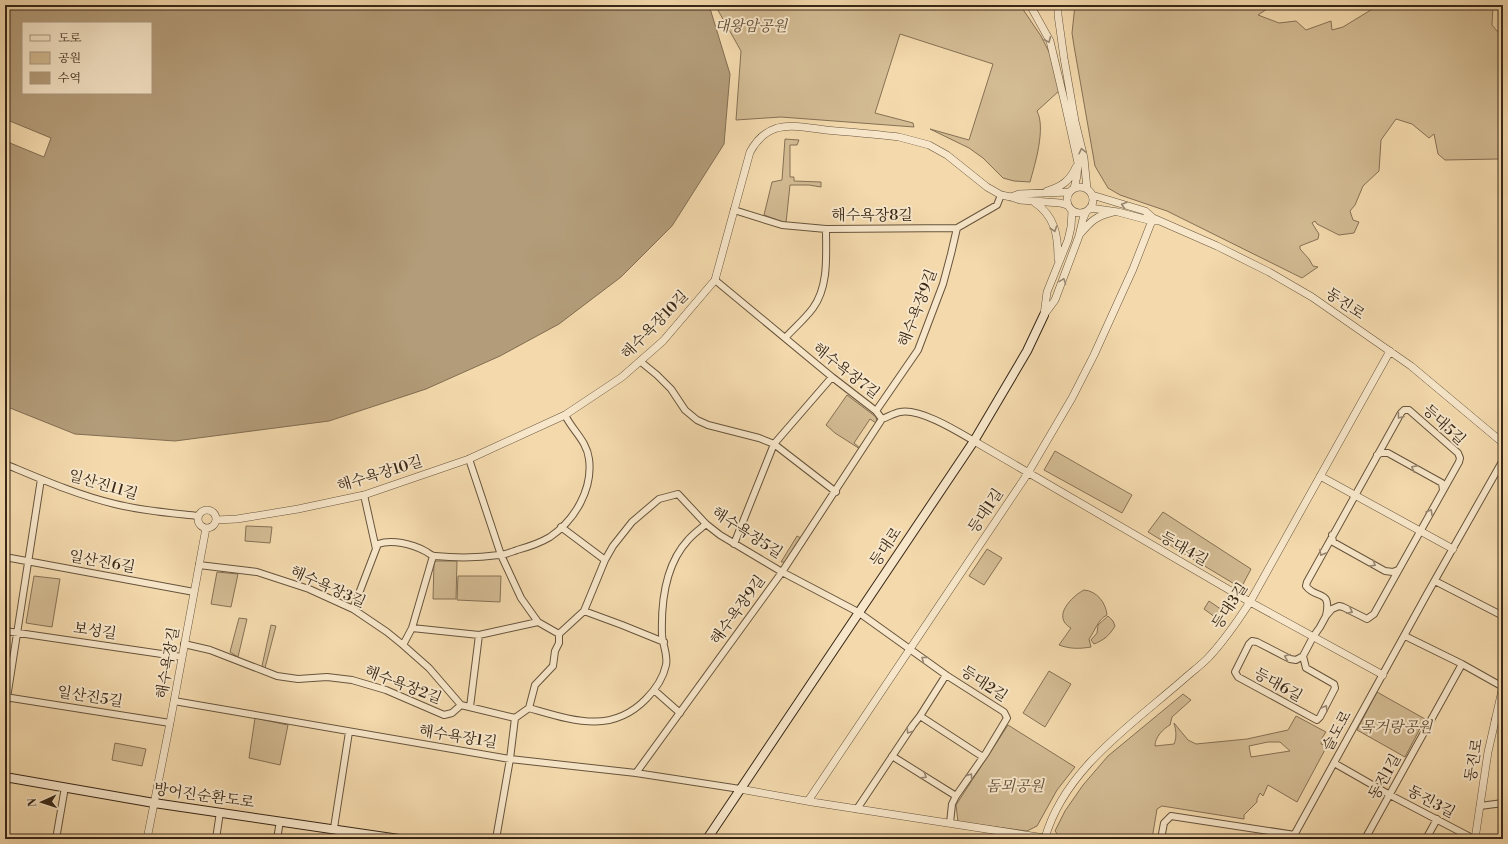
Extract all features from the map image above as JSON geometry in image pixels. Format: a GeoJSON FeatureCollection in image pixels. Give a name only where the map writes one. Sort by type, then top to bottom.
{"type":"FeatureCollection","features":[{"type":"Feature","properties":{"kind":"main road","name":"등대로"},"geometry":{"type":"LineString","coordinates":[[707,839],[974,441],[1027,351],[1044,315]]}},
{"type":"Feature","properties":{"kind":"main road","name":"방어진순환도로"},"geometry":{"type":"LineString","coordinates":[[6,777],[154,803],[334,828],[399,839]]}},
{"type":"Feature","properties":{"kind":"street"},"geometry":{"type":"LineString","coordinates":[[1030,5],[1050,41],[1078,163],[1077,176],[1066,200],[1067,205],[1072,211],[1080,214],[1088,210],[1118,212],[1153,220]]}},
{"type":"Feature","properties":{"kind":"street"},"geometry":{"type":"LineString","coordinates":[[1058,5],[1064,58],[1075,121],[1084,158],[1087,189]]}},
{"type":"Feature","properties":{"kind":"street","name":"해수욕장10길"},"geometry":{"type":"LineString","coordinates":[[216,520],[237,519],[291,510],[364,494],[468,459],[565,415],[622,377],[641,362],[663,341],[715,280],[750,152],[755,142],[777,128],[792,127],[899,137],[923,143],[946,154],[1001,195],[1020,200],[1060,203],[1067,205]]}},
{"type":"Feature","properties":{"kind":"street"},"geometry":{"type":"LineString","coordinates":[[1039,194],[1060,186],[1068,180],[1074,173],[1078,163]]}},
{"type":"Feature","properties":{"kind":"street"},"geometry":{"type":"LineString","coordinates":[[1011,197],[1019,194],[1039,194],[1082,187],[1087,189],[1092,195],[1093,202],[1083,219],[1079,236],[1056,300],[1044,315]]}},
{"type":"Feature","properties":{"kind":"street","name":"해수욕장8길"},"geometry":{"type":"LineString","coordinates":[[734,210],[782,225],[826,229],[957,228],[997,205],[1001,195]]}},
{"type":"Feature","properties":{"kind":"street"},"geometry":{"type":"LineString","coordinates":[[1092,195],[1145,211],[1153,220]]}},
{"type":"Feature","properties":{"kind":"street"},"geometry":{"type":"LineString","coordinates":[[1034,202],[1043,208],[1049,215],[1055,229],[1058,244],[1058,265]]}},
{"type":"Feature","properties":{"kind":"street"},"geometry":{"type":"LineString","coordinates":[[1044,315],[1047,292],[1068,240],[1072,211]]}},
{"type":"Feature","properties":{"kind":"street"},"geometry":{"type":"LineString","coordinates":[[1079,236],[1091,221],[1099,216],[1118,212]]}},
{"type":"Feature","properties":{"kind":"street","name":"동진로"},"geometry":{"type":"LineString","coordinates":[[1153,220],[1161,221],[1217,246],[1269,272],[1312,297],[1417,370],[1503,443]]}},
{"type":"Feature","properties":{"kind":"street","name":"등대1길"},"geometry":{"type":"LineString","coordinates":[[808,802],[1028,473],[1072,398],[1094,355],[1133,269],[1153,220]]}},
{"type":"Feature","properties":{"kind":"street","name":"해수욕장9길"},"geometry":{"type":"LineString","coordinates":[[876,411],[918,350],[943,284],[957,228]]}},
{"type":"Feature","properties":{"kind":"street"},"geometry":{"type":"LineString","coordinates":[[785,338],[814,307],[822,288],[826,268],[826,229]]}},
{"type":"Feature","properties":{"kind":"street","name":"해수욕장7길"},"geometry":{"type":"LineString","coordinates":[[715,280],[832,377],[876,411],[882,419],[900,412],[914,413],[939,422],[974,441]]}},
{"type":"Feature","properties":{"kind":"street","name":"등대3길"},"geometry":{"type":"LineString","coordinates":[[1048,838],[1050,823],[1064,796],[1080,774],[1122,733],[1207,658],[1230,632],[1250,602],[1390,350]]}},
{"type":"Feature","properties":{"kind":"street"},"geometry":{"type":"LineString","coordinates":[[641,362],[671,389],[686,410],[697,420],[708,425],[759,438],[774,444],[836,492]]}},
{"type":"Feature","properties":{"kind":"street"},"geometry":{"type":"LineString","coordinates":[[734,544],[774,444],[832,377]]}},
{"type":"Feature","properties":{"kind":"street","name":"등대5길"},"geometry":{"type":"LineString","coordinates":[[1409,410],[1458,453],[1459,462],[1372,617],[1367,619],[1363,618],[1339,606],[1332,609],[1326,616],[1327,601],[1325,597],[1308,589],[1306,586],[1307,582],[1400,412],[1409,410]]}},
{"type":"Feature","properties":{"kind":"street"},"geometry":{"type":"LineString","coordinates":[[353,609],[378,544],[384,542],[394,542],[425,550],[433,556],[465,558],[501,555],[537,543],[550,536],[561,527],[578,508],[586,492],[589,475],[589,459],[585,446],[579,434],[569,423],[565,415]]}},
{"type":"Feature","properties":{"kind":"street","name":"해수욕장9길"},"geometry":{"type":"LineString","coordinates":[[636,773],[782,572],[836,492],[882,419]]}},
{"type":"Feature","properties":{"kind":"street","name":"등대4길"},"geometry":{"type":"LineString","coordinates":[[974,441],[1250,602],[1383,675]]}},
{"type":"Feature","properties":{"kind":"street"},"geometry":{"type":"LineString","coordinates":[[1377,455],[1385,453],[1394,457],[1442,483],[1443,490]]}},
{"type":"Feature","properties":{"kind":"street"},"geometry":{"type":"LineString","coordinates":[[468,459],[501,555],[521,598],[538,622],[559,634],[559,643],[555,651],[553,666],[535,685],[529,708],[515,718],[510,759],[496,839]]}},
{"type":"Feature","properties":{"kind":"street","name":"슬도로"},"geometry":{"type":"LineString","coordinates":[[1294,837],[1503,460]]}},
{"type":"Feature","properties":{"kind":"street","name":"일산진11길"},"geometry":{"type":"LineString","coordinates":[[5,464],[40,479],[114,504],[198,516]]}},
{"type":"Feature","properties":{"kind":"street"},"geometry":{"type":"LineString","coordinates":[[1320,476],[1453,549]]}},
{"type":"Feature","properties":{"kind":"street"},"geometry":{"type":"LineString","coordinates":[[5,711],[6,697],[18,633],[40,479]]}},
{"type":"Feature","properties":{"kind":"street"},"geometry":{"type":"LineString","coordinates":[[364,494],[376,549]]}},
{"type":"Feature","properties":{"kind":"street","name":"해수욕장5길"},"geometry":{"type":"LineString","coordinates":[[559,634],[584,611],[605,560],[613,546],[632,522],[659,499],[678,494],[706,524],[734,544],[782,572],[858,612],[910,648]]}},
{"type":"Feature","properties":{"kind":"street"},"geometry":{"type":"LineString","coordinates":[[207,509],[215,514],[216,520],[211,527],[206,528],[200,525],[198,516],[201,511],[207,509]]}},
{"type":"Feature","properties":{"kind":"street"},"geometry":{"type":"LineString","coordinates":[[529,708],[585,722],[617,718],[636,709],[654,690],[663,677],[667,664],[664,642],[662,638],[663,602],[672,567],[687,540],[706,524]]}},
{"type":"Feature","properties":{"kind":"street"},"geometry":{"type":"LineString","coordinates":[[561,527],[605,560]]}},
{"type":"Feature","properties":{"kind":"street","name":"해수욕장길"},"geometry":{"type":"LineString","coordinates":[[147,839],[206,528]]}},
{"type":"Feature","properties":{"kind":"street"},"geometry":{"type":"LineString","coordinates":[[1332,535],[1333,542],[1385,571],[1393,572],[1398,570]]}},
{"type":"Feature","properties":{"kind":"street"},"geometry":{"type":"LineString","coordinates":[[403,645],[412,628],[433,556]]}},
{"type":"Feature","properties":{"kind":"street","name":"일산진6길"},"geometry":{"type":"LineString","coordinates":[[5,557],[194,592]]}},
{"type":"Feature","properties":{"kind":"street","name":"해수욕장3길"},"geometry":{"type":"LineString","coordinates":[[199,565],[258,572],[309,589],[353,609],[387,632],[429,668],[461,705]]}},
{"type":"Feature","properties":{"kind":"street"},"geometry":{"type":"LineString","coordinates":[[1435,581],[1503,616]]}},
{"type":"Feature","properties":{"kind":"street"},"geometry":{"type":"LineString","coordinates":[[584,611],[664,642]]}},
{"type":"Feature","properties":{"kind":"street"},"geometry":{"type":"LineString","coordinates":[[1303,656],[1326,616]]}},
{"type":"Feature","properties":{"kind":"street"},"geometry":{"type":"LineString","coordinates":[[412,628],[479,635],[538,622]]}},
{"type":"Feature","properties":{"kind":"street","name":"보성길"},"geometry":{"type":"LineString","coordinates":[[5,631],[182,656]]}},
{"type":"Feature","properties":{"kind":"street"},"geometry":{"type":"LineString","coordinates":[[470,706],[479,635]]}},
{"type":"Feature","properties":{"kind":"street"},"geometry":{"type":"LineString","coordinates":[[1405,636],[1503,686]]}},
{"type":"Feature","properties":{"kind":"street","name":"등대6길"},"geometry":{"type":"LineString","coordinates":[[1252,641],[1257,642],[1290,660],[1296,660],[1303,656],[1306,668],[1334,684],[1335,688],[1320,717],[1316,720],[1238,677],[1235,672],[1252,641]]}},
{"type":"Feature","properties":{"kind":"street","name":"해수욕장2길"},"geometry":{"type":"LineString","coordinates":[[184,644],[210,650],[276,676],[298,678],[327,677],[352,680],[386,690],[444,715],[452,713],[461,705],[515,718]]}},
{"type":"Feature","properties":{"kind":"street","name":"등대2길"},"geometry":{"type":"LineString","coordinates":[[910,648],[946,675],[1004,712],[1008,717],[956,796],[952,804],[950,823]]}},
{"type":"Feature","properties":{"kind":"street","name":"동진1길"},"geometry":{"type":"LineString","coordinates":[[1365,839],[1462,664]]}},
{"type":"Feature","properties":{"kind":"street","name":"등대2길"},"geometry":{"type":"LineString","coordinates":[[857,809],[946,675]]}},
{"type":"Feature","properties":{"kind":"street","name":"동진로"},"geometry":{"type":"LineString","coordinates":[[1474,839],[1488,752],[1503,686]]}},
{"type":"Feature","properties":{"kind":"street"},"geometry":{"type":"LineString","coordinates":[[654,690],[680,713]]}},
{"type":"Feature","properties":{"kind":"street","name":"일산진5길"},"geometry":{"type":"LineString","coordinates":[[6,697],[170,723]]}},
{"type":"Feature","properties":{"kind":"street","name":"해수욕장1길"},"geometry":{"type":"LineString","coordinates":[[174,701],[510,759],[636,773],[740,789]]}},
{"type":"Feature","properties":{"kind":"street"},"geometry":{"type":"LineString","coordinates":[[920,716],[983,757]]}},
{"type":"Feature","properties":{"kind":"street"},"geometry":{"type":"LineString","coordinates":[[1495,720],[1503,722]]}},
{"type":"Feature","properties":{"kind":"street"},"geometry":{"type":"LineString","coordinates":[[334,828],[349,732]]}},
{"type":"Feature","properties":{"kind":"street"},"geometry":{"type":"LineString","coordinates":[[892,756],[956,796]]}},
{"type":"Feature","properties":{"kind":"street","name":"동진3길"},"geometry":{"type":"LineString","coordinates":[[1334,763],[1390,795],[1474,839]]}},
{"type":"Feature","properties":{"kind":"street"},"geometry":{"type":"LineString","coordinates":[[5,793],[6,777]]}},
{"type":"Feature","properties":{"kind":"street"},"geometry":{"type":"LineString","coordinates":[[56,839],[65,787]]}},
{"type":"Feature","properties":{"kind":"street"},"geometry":{"type":"LineString","coordinates":[[740,789],[808,802],[1048,838]]}},
{"type":"Feature","properties":{"kind":"street"},"geometry":{"type":"LineString","coordinates":[[1480,806],[1503,803]]}},
{"type":"Feature","properties":{"kind":"street"},"geometry":{"type":"LineString","coordinates":[[216,839],[220,812]]}},
{"type":"Feature","properties":{"kind":"street"},"geometry":{"type":"LineString","coordinates":[[1161,839],[1164,823],[1171,816],[1294,837]]}},
{"type":"Feature","properties":{"kind":"street"},"geometry":{"type":"LineString","coordinates":[[1426,839],[1437,819]]}},
{"type":"Feature","properties":{"kind":"street"},"geometry":{"type":"LineString","coordinates":[[277,839],[280,821]]}},
{"type":"Feature","properties":{"kind":"green space","name":"대왕암공원"},"geometry":{"type":"Polygon","coordinates":[[[715,5],[1020,5],[1041,36],[1054,62],[1060,90],[1037,111],[1040,136],[1037,156],[1030,182],[1014,181],[1003,178],[983,158],[969,148],[930,129],[969,140],[993,64],[900,34],[875,113],[913,123],[914,127],[781,117],[736,120],[741,51],[715,5]]]}},
{"type":"Feature","properties":{"kind":"green space"},"geometry":{"type":"Polygon","coordinates":[[[1075,5],[1273,5],[1258,15],[1279,23],[1296,21],[1306,30],[1331,21],[1332,30],[1343,27],[1379,5],[1493,5],[1492,25],[1503,38],[1503,155],[1499,159],[1445,160],[1438,154],[1434,134],[1429,138],[1412,124],[1396,119],[1381,140],[1379,171],[1363,186],[1355,205],[1350,211],[1353,220],[1359,222],[1354,233],[1339,235],[1317,224],[1315,221],[1312,223],[1319,234],[1318,239],[1300,246],[1300,249],[1313,266],[1318,267],[1302,278],[1167,211],[1120,195],[1108,188],[1095,166],[1072,33],[1075,5]]]}},
{"type":"Feature","properties":{"kind":"green space"},"geometry":{"type":"Polygon","coordinates":[[[785,139],[799,140],[797,145],[790,145],[790,177],[794,177],[794,181],[821,182],[821,187],[809,185],[790,185],[786,223],[764,215],[772,182],[782,180],[785,139]]]}},
{"type":"Feature","properties":{"kind":"green space"},"geometry":{"type":"Polygon","coordinates":[[[847,395],[876,417],[877,423],[860,449],[835,433],[826,425],[847,395]],[[870,419],[854,443],[860,448],[876,423],[870,419]]]}},
{"type":"Feature","properties":{"kind":"green space"},"geometry":{"type":"Polygon","coordinates":[[[1055,451],[1132,495],[1122,513],[1044,470],[1055,451]]]}},
{"type":"Feature","properties":{"kind":"green space"},"geometry":{"type":"Polygon","coordinates":[[[1163,512],[1251,569],[1241,588],[1148,532],[1163,512]]]}},
{"type":"Feature","properties":{"kind":"green space"},"geometry":{"type":"Polygon","coordinates":[[[246,526],[272,527],[270,543],[245,541],[246,526]]]}},
{"type":"Feature","properties":{"kind":"green space"},"geometry":{"type":"Polygon","coordinates":[[[797,536],[801,538],[786,562],[781,562],[797,536]]]}},
{"type":"Feature","properties":{"kind":"green space"},"geometry":{"type":"Polygon","coordinates":[[[987,549],[1002,558],[984,585],[969,576],[987,549]]]}},
{"type":"Feature","properties":{"kind":"green space"},"geometry":{"type":"Polygon","coordinates":[[[436,561],[457,561],[456,599],[433,599],[434,563],[436,561]]]}},
{"type":"Feature","properties":{"kind":"green space"},"geometry":{"type":"Polygon","coordinates":[[[217,572],[238,574],[231,607],[211,604],[217,572]]]}},
{"type":"Feature","properties":{"kind":"green space"},"geometry":{"type":"Polygon","coordinates":[[[34,576],[60,579],[52,627],[26,623],[34,576]]]}},
{"type":"Feature","properties":{"kind":"green space"},"geometry":{"type":"Polygon","coordinates":[[[458,576],[501,576],[500,602],[457,600],[458,576]]]}},
{"type":"Feature","properties":{"kind":"green space"},"geometry":{"type":"Polygon","coordinates":[[[1084,590],[1097,595],[1100,598],[1105,606],[1107,615],[1099,622],[1089,639],[1091,647],[1075,648],[1059,645],[1071,628],[1065,623],[1063,613],[1069,602],[1084,590]]]}},
{"type":"Feature","properties":{"kind":"green space"},"geometry":{"type":"Polygon","coordinates":[[[1209,601],[1225,612],[1219,620],[1204,609],[1209,601]]]}},
{"type":"Feature","properties":{"kind":"green space"},"geometry":{"type":"Polygon","coordinates":[[[1108,616],[1113,621],[1115,626],[1106,637],[1094,644],[1091,640],[1097,633],[1098,625],[1108,616]]]}},
{"type":"Feature","properties":{"kind":"green space"},"geometry":{"type":"Polygon","coordinates":[[[239,618],[247,619],[238,657],[230,652],[239,618]]]}},
{"type":"Feature","properties":{"kind":"green space"},"geometry":{"type":"Polygon","coordinates":[[[271,625],[276,626],[265,668],[262,666],[271,625]]]}},
{"type":"Feature","properties":{"kind":"green space"},"geometry":{"type":"Polygon","coordinates":[[[1049,671],[1071,684],[1045,727],[1023,713],[1049,671]]]}},
{"type":"Feature","properties":{"kind":"green space","name":"목거랑공원"},"geometry":{"type":"Polygon","coordinates":[[[1377,692],[1425,719],[1405,757],[1357,730],[1377,692]]]}},
{"type":"Feature","properties":{"kind":"green space"},"geometry":{"type":"Polygon","coordinates":[[[1183,694],[1191,700],[1172,717],[1170,725],[1158,736],[1155,746],[1174,744],[1176,734],[1174,723],[1188,740],[1196,744],[1247,739],[1288,730],[1296,716],[1326,732],[1322,738],[1321,744],[1327,746],[1297,802],[1268,785],[1263,796],[1260,793],[1257,802],[1244,815],[1244,819],[1162,806],[1157,809],[1152,839],[1082,839],[1058,835],[1055,831],[1065,811],[1083,785],[1108,756],[1183,694]],[[1268,742],[1249,746],[1251,757],[1290,751],[1280,742],[1268,742]]]}},
{"type":"Feature","properties":{"kind":"green space"},"geometry":{"type":"Polygon","coordinates":[[[255,718],[288,725],[280,765],[249,758],[255,718]]]}},
{"type":"Feature","properties":{"kind":"green space","name":"돔뫼공원"},"geometry":{"type":"Polygon","coordinates":[[[1008,725],[1075,767],[1057,790],[1037,826],[1027,831],[958,822],[956,805],[1008,725]]]}},
{"type":"Feature","properties":{"kind":"green space"},"geometry":{"type":"Polygon","coordinates":[[[115,743],[146,749],[142,766],[112,760],[115,743]]]}},
{"type":"Feature","properties":{"kind":"water"},"geometry":{"type":"Polygon","coordinates":[[[5,5],[709,5],[730,74],[724,144],[672,226],[621,277],[559,324],[500,356],[426,389],[329,421],[175,441],[75,434],[5,406],[5,141],[44,157],[51,138],[5,119],[5,5]]]}}]}
